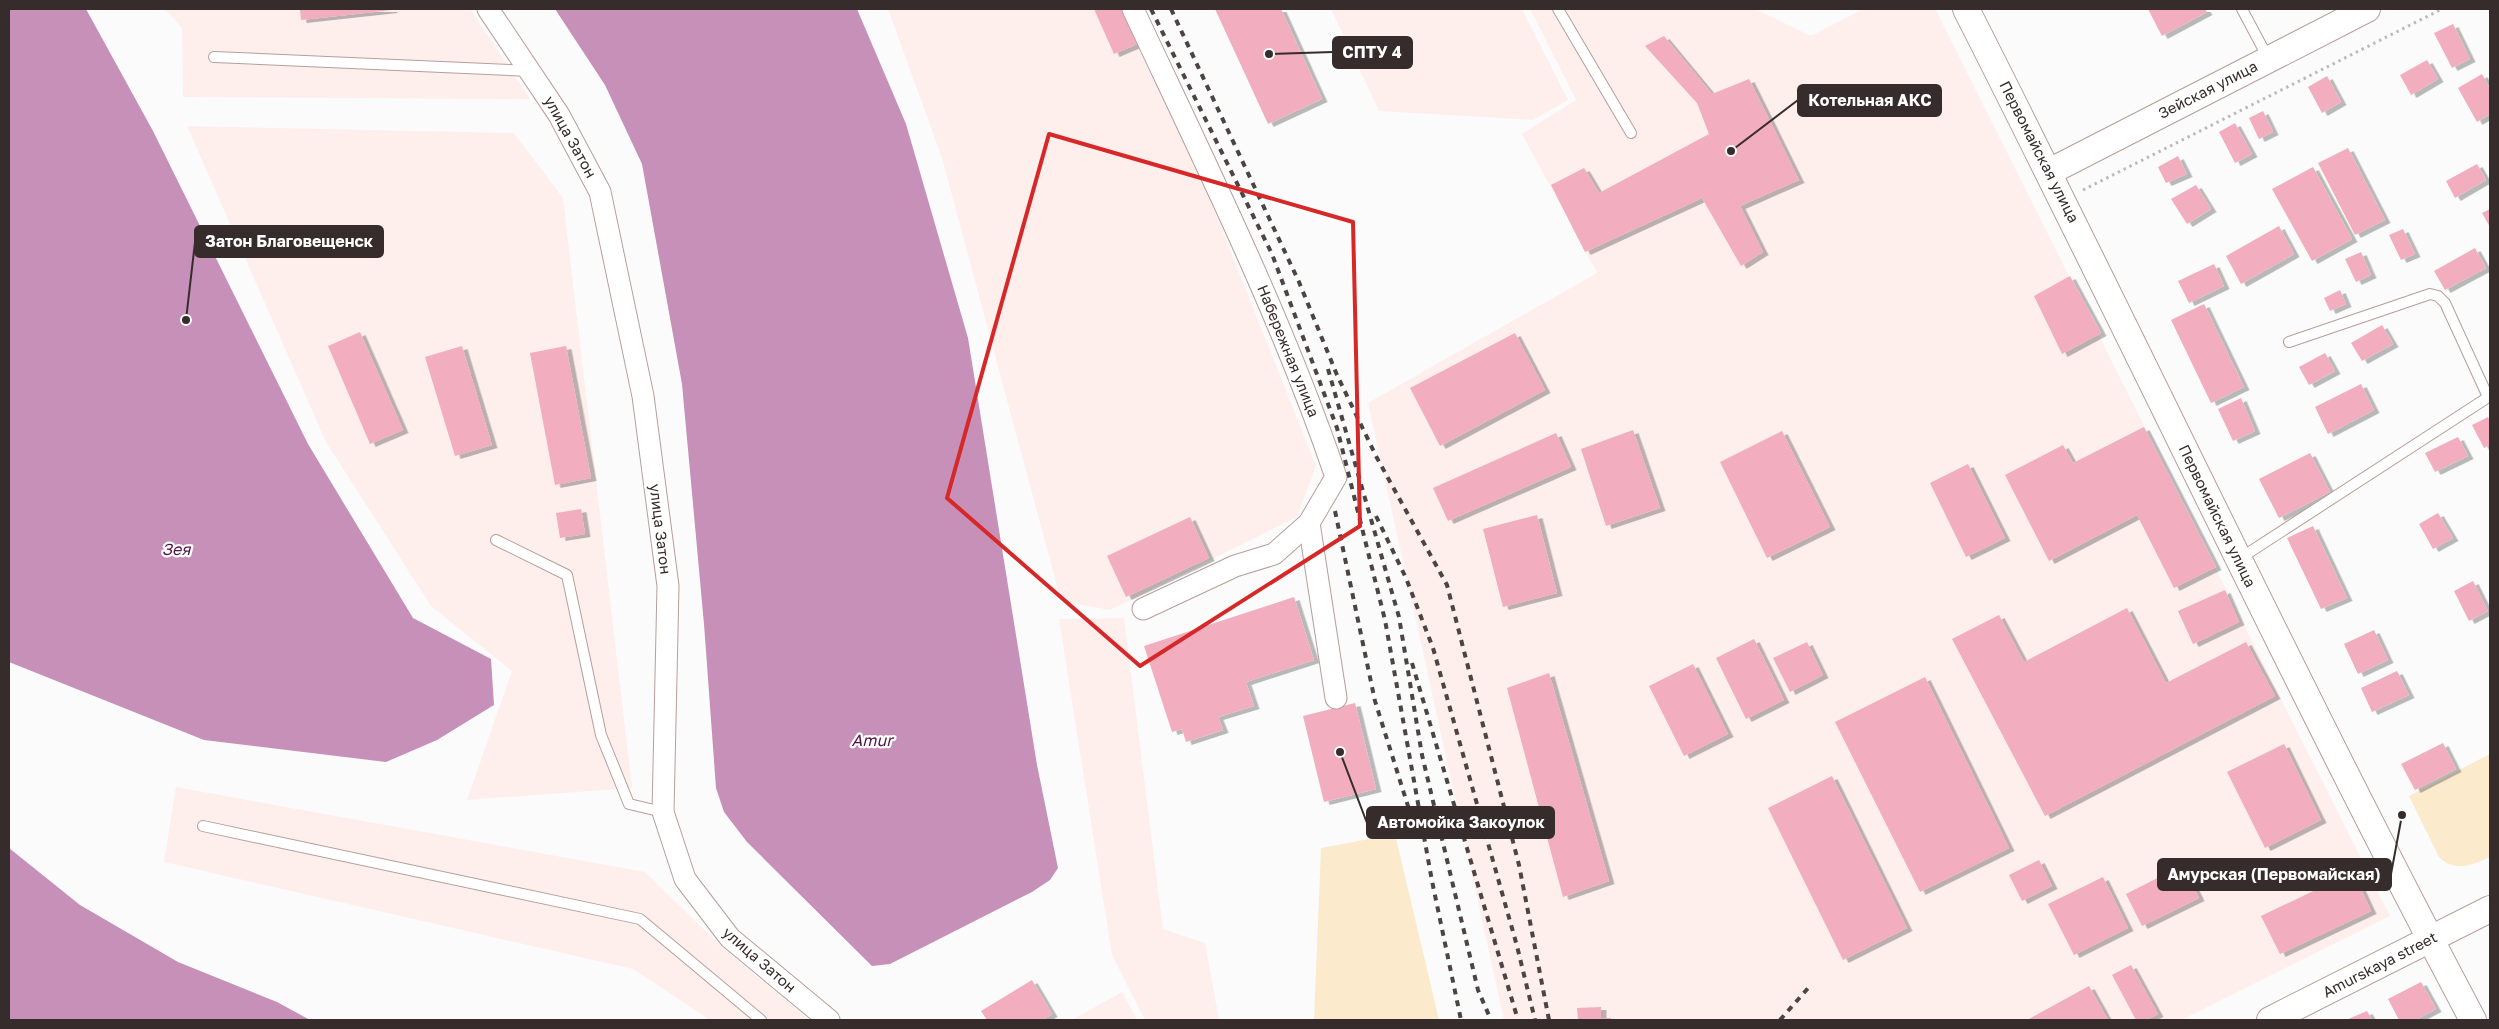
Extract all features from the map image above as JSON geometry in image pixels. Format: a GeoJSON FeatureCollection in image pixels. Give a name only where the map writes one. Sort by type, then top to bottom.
{"type":"FeatureCollection","features":[{"type":"Feature","properties":{"kind":"street","name":"улица Затон"},"geometry":{"type":"LineString","coordinates":[[488,9],[560,115],[600,192],[643,396],[668,586],[663,812],[684,879],[730,938],[829,1020]]}},
{"type":"Feature","properties":{"kind":"street","name":"Набережная улица"},"geometry":{"type":"LineString","coordinates":[[1132,9],[1251,258],[1319,428],[1336,477],[1309,523],[1274,554],[1235,566],[1143,609]]}},
{"type":"Feature","properties":{"kind":"street","name":"Первомайская улица"},"geometry":{"type":"LineString","coordinates":[[1966,9],[2049,172],[2238,560],[2430,940],[2473,1020]]}},
{"type":"Feature","properties":{"kind":"street","name":"Зейская улица"},"geometry":{"type":"LineString","coordinates":[[2049,172],[2368,9]]}},
{"type":"Feature","properties":{"kind":"street"},"geometry":{"type":"LineString","coordinates":[[1309,523],[1336,698]]}},
{"type":"Feature","properties":{"kind":"street","name":"Amurskaya street"},"geometry":{"type":"LineString","coordinates":[[2270,1020],[2490,908]]}},
{"type":"Feature","properties":{"kind":"lane"},"geometry":{"type":"LineString","coordinates":[[1558,9],[1630,133]]}},
{"type":"Feature","properties":{"kind":"lane"},"geometry":{"type":"LineString","coordinates":[[2242,9],[2269,59]]}},
{"type":"Feature","properties":{"kind":"lane"},"geometry":{"type":"LineString","coordinates":[[214,58],[530,71]]}},
{"type":"Feature","properties":{"kind":"lane"},"geometry":{"type":"LineString","coordinates":[[2238,560],[2489,397],[2445,304],[2438,296],[2430,294],[2289,342]]}},
{"type":"Feature","properties":{"kind":"lane"},"geometry":{"type":"LineString","coordinates":[[496,540],[567,575],[601,735],[629,804],[663,812]]}},
{"type":"Feature","properties":{"kind":"lane"},"geometry":{"type":"LineString","coordinates":[[203,826],[640,919],[761,1020]]}},
{"type":"Feature","properties":{"kind":"path"},"geometry":{"type":"LineString","coordinates":[[2083,190],[2442,9]]}},
{"type":"Feature","properties":{"kind":"highlighted area"},"geometry":{"type":"Polygon","coordinates":[[[1049,134],[1353,222],[1360,526],[1140,666],[947,498],[1049,134]]]}},
{"type":"Feature","properties":{"kind":"shaded area"},"geometry":{"type":"Polygon","coordinates":[[[165,9],[470,9],[530,99],[183,97],[182,28],[165,9]]]}},
{"type":"Feature","properties":{"kind":"shaded area"},"geometry":{"type":"Polygon","coordinates":[[[888,9],[1127,9],[1165,87],[1316,466],[1297,517],[1110,610],[1061,601],[942,158],[888,9]]]}},
{"type":"Feature","properties":{"kind":"shaded area"},"geometry":{"type":"Polygon","coordinates":[[[1331,9],[1522,9],[1568,100],[1533,120],[1379,111],[1331,9]]]}},
{"type":"Feature","properties":{"kind":"shaded area"},"geometry":{"type":"Polygon","coordinates":[[[1530,9],[1755,9],[1811,36],[1863,9],[1935,9],[2390,916],[2181,1020],[1504,1020],[1368,403],[1597,273],[1522,134],[1576,100],[1530,9]]]}},
{"type":"Feature","properties":{"kind":"shaded area"},"geometry":{"type":"Polygon","coordinates":[[[187,126],[514,133],[563,198],[632,788],[467,800],[512,671],[431,606],[326,442],[187,126]]]}},
{"type":"Feature","properties":{"kind":"shaded area"},"geometry":{"type":"Polygon","coordinates":[[[1124,618],[1163,929],[1205,943],[1219,1020],[1145,1020],[1112,955],[1059,619],[1124,618]]]}},
{"type":"Feature","properties":{"kind":"shaded area"},"geometry":{"type":"Polygon","coordinates":[[[2490,754],[2490,857],[2470,865],[2451,865],[2439,857],[2409,796],[2490,754]]]}},
{"type":"Feature","properties":{"kind":"shaded area"},"geometry":{"type":"Polygon","coordinates":[[[176,787],[645,872],[724,949],[809,1020],[710,1020],[633,969],[164,862],[176,787]]]}},
{"type":"Feature","properties":{"kind":"shaded area"},"geometry":{"type":"Polygon","coordinates":[[[1395,834],[1439,1020],[1314,1020],[1321,848],[1395,834]]]}},
{"type":"Feature","properties":{"kind":"shaded area"},"geometry":{"type":"Polygon","coordinates":[[[1122,992],[1137,1020],[1072,1020],[1122,992]]]}},
{"type":"Feature","properties":{"kind":"water","name":"Зея"},"geometry":{"type":"Polygon","coordinates":[[[9,9],[86,9],[153,131],[308,444],[413,618],[491,659],[494,705],[437,740],[386,762],[204,740],[9,662],[9,9]]]}},
{"type":"Feature","properties":{"kind":"water","name":"Amur"},"geometry":{"type":"Polygon","coordinates":[[[555,9],[857,9],[906,124],[968,338],[1037,765],[1058,868],[1050,880],[1032,892],[890,964],[872,966],[747,842],[724,812],[716,788],[704,624],[682,384],[642,164],[605,85],[555,9]]]}},
{"type":"Feature","properties":{"kind":"water"},"geometry":{"type":"Polygon","coordinates":[[[9,848],[80,905],[178,962],[277,1002],[310,1020],[9,1020],[9,848]]]}},
{"type":"Feature","properties":{"kind":"building"},"geometry":{"type":"Polygon","coordinates":[[[300,9],[392,9],[392,10],[301,20],[300,9]]]}},
{"type":"Feature","properties":{"kind":"building"},"geometry":{"type":"Polygon","coordinates":[[[1094,9],[1127,9],[1142,42],[1114,54],[1094,9]]]}},
{"type":"Feature","properties":{"kind":"building"},"geometry":{"type":"Polygon","coordinates":[[[1215,9],[1281,9],[1322,99],[1268,124],[1215,9]]]}},
{"type":"Feature","properties":{"kind":"building"},"geometry":{"type":"Polygon","coordinates":[[[2148,9],[2205,9],[2207,12],[2162,36],[2148,9]]]}},
{"type":"Feature","properties":{"kind":"building"},"geometry":{"type":"Polygon","coordinates":[[[2453,24],[2470,59],[2452,68],[2434,33],[2453,24]]]}},
{"type":"Feature","properties":{"kind":"building"},"geometry":{"type":"Polygon","coordinates":[[[1664,36],[1712,94],[1749,79],[1799,180],[1740,206],[1763,252],[1741,266],[1702,198],[1585,252],[1551,185],[1584,168],[1599,193],[1709,134],[1697,103],[1645,46],[1664,36]]]}},
{"type":"Feature","properties":{"kind":"building"},"geometry":{"type":"Polygon","coordinates":[[[2427,60],[2438,79],[2411,95],[2400,75],[2427,60]]]}},
{"type":"Feature","properties":{"kind":"building"},"geometry":{"type":"Polygon","coordinates":[[[2482,74],[2490,89],[2490,114],[2477,122],[2458,88],[2482,74]]]}},
{"type":"Feature","properties":{"kind":"building"},"geometry":{"type":"Polygon","coordinates":[[[2327,76],[2341,102],[2322,113],[2308,87],[2327,76]]]}},
{"type":"Feature","properties":{"kind":"building"},"geometry":{"type":"Polygon","coordinates":[[[2263,111],[2273,132],[2259,139],[2249,118],[2263,111]]]}},
{"type":"Feature","properties":{"kind":"building"},"geometry":{"type":"Polygon","coordinates":[[[2235,123],[2252,154],[2235,163],[2219,132],[2235,123]]]}},
{"type":"Feature","properties":{"kind":"building"},"geometry":{"type":"Polygon","coordinates":[[[2348,148],[2385,220],[2355,235],[2318,163],[2348,148]]]}},
{"type":"Feature","properties":{"kind":"building"},"geometry":{"type":"Polygon","coordinates":[[[2178,156],[2187,174],[2166,183],[2158,167],[2178,156]]]}},
{"type":"Feature","properties":{"kind":"building"},"geometry":{"type":"Polygon","coordinates":[[[2477,164],[2486,180],[2455,198],[2446,181],[2477,164]]]}},
{"type":"Feature","properties":{"kind":"building"},"geometry":{"type":"Polygon","coordinates":[[[2313,167],[2352,239],[2312,261],[2272,189],[2313,167]]]}},
{"type":"Feature","properties":{"kind":"building"},"geometry":{"type":"Polygon","coordinates":[[[2196,185],[2211,209],[2187,224],[2171,199],[2196,185]]]}},
{"type":"Feature","properties":{"kind":"building"},"geometry":{"type":"Polygon","coordinates":[[[2490,209],[2490,227],[2482,213],[2490,209]]]}},
{"type":"Feature","properties":{"kind":"building"},"geometry":{"type":"Polygon","coordinates":[[[2279,226],[2294,254],[2241,284],[2226,256],[2279,226]]]}},
{"type":"Feature","properties":{"kind":"building"},"geometry":{"type":"Polygon","coordinates":[[[2403,229],[2415,254],[2401,260],[2389,235],[2403,229]]]}},
{"type":"Feature","properties":{"kind":"building"},"geometry":{"type":"Polygon","coordinates":[[[2475,248],[2486,268],[2445,290],[2434,271],[2475,248]]]}},
{"type":"Feature","properties":{"kind":"building"},"geometry":{"type":"Polygon","coordinates":[[[2361,252],[2371,275],[2356,282],[2345,259],[2361,252]]]}},
{"type":"Feature","properties":{"kind":"building"},"geometry":{"type":"Polygon","coordinates":[[[2214,264],[2224,286],[2189,303],[2178,281],[2214,264]]]}},
{"type":"Feature","properties":{"kind":"building"},"geometry":{"type":"Polygon","coordinates":[[[2070,276],[2101,333],[2062,354],[2034,296],[2070,276]]]}},
{"type":"Feature","properties":{"kind":"building"},"geometry":{"type":"Polygon","coordinates":[[[2340,290],[2346,304],[2330,311],[2324,298],[2340,290]]]}},
{"type":"Feature","properties":{"kind":"building"},"geometry":{"type":"Polygon","coordinates":[[[2204,304],[2244,387],[2211,403],[2171,320],[2204,304]]]}},
{"type":"Feature","properties":{"kind":"building"},"geometry":{"type":"Polygon","coordinates":[[[2382,325],[2393,344],[2362,361],[2351,343],[2382,325]]]}},
{"type":"Feature","properties":{"kind":"building"},"geometry":{"type":"Polygon","coordinates":[[[360,332],[403,430],[370,444],[328,346],[360,332]]]}},
{"type":"Feature","properties":{"kind":"building"},"geometry":{"type":"Polygon","coordinates":[[[1515,333],[1545,390],[1440,446],[1410,388],[1515,333]]]}},
{"type":"Feature","properties":{"kind":"building"},"geometry":{"type":"Polygon","coordinates":[[[462,346],[492,445],[455,456],[425,357],[462,346]]]}},
{"type":"Feature","properties":{"kind":"building"},"geometry":{"type":"Polygon","coordinates":[[[566,346],[591,478],[555,485],[530,353],[566,346]]]}},
{"type":"Feature","properties":{"kind":"building"},"geometry":{"type":"Polygon","coordinates":[[[2325,353],[2335,371],[2309,385],[2299,367],[2325,353]]]}},
{"type":"Feature","properties":{"kind":"building"},"geometry":{"type":"Polygon","coordinates":[[[2361,384],[2374,410],[2328,434],[2315,407],[2361,384]]]}},
{"type":"Feature","properties":{"kind":"building"},"geometry":{"type":"Polygon","coordinates":[[[2241,398],[2255,431],[2233,441],[2218,409],[2241,398]]]}},
{"type":"Feature","properties":{"kind":"building"},"geometry":{"type":"Polygon","coordinates":[[[2488,417],[2490,421],[2490,445],[2484,448],[2472,425],[2488,417]]]}},
{"type":"Feature","properties":{"kind":"building"},"geometry":{"type":"Polygon","coordinates":[[[2144,427],[2216,567],[2174,588],[2137,515],[2049,561],[2005,475],[2063,445],[2073,463],[2144,427]]]}},
{"type":"Feature","properties":{"kind":"building"},"geometry":{"type":"Polygon","coordinates":[[[1633,430],[1660,508],[1606,526],[1581,449],[1633,430]]]}},
{"type":"Feature","properties":{"kind":"building"},"geometry":{"type":"Polygon","coordinates":[[[1782,431],[1830,527],[1767,558],[1720,462],[1782,431]]]}},
{"type":"Feature","properties":{"kind":"building"},"geometry":{"type":"Polygon","coordinates":[[[1556,433],[1571,467],[1448,521],[1433,488],[1556,433]]]}},
{"type":"Feature","properties":{"kind":"building"},"geometry":{"type":"Polygon","coordinates":[[[2458,437],[2468,456],[2435,472],[2425,453],[2458,437]]]}},
{"type":"Feature","properties":{"kind":"building"},"geometry":{"type":"Polygon","coordinates":[[[2310,453],[2330,492],[2279,518],[2259,479],[2310,453]]]}},
{"type":"Feature","properties":{"kind":"building"},"geometry":{"type":"Polygon","coordinates":[[[1968,464],[2005,538],[1966,557],[1930,483],[1968,464]]]}},
{"type":"Feature","properties":{"kind":"building"},"geometry":{"type":"Polygon","coordinates":[[[581,509],[585,534],[560,538],[556,513],[581,509]]]}},
{"type":"Feature","properties":{"kind":"building"},"geometry":{"type":"Polygon","coordinates":[[[2438,513],[2453,538],[2433,549],[2419,524],[2438,513]]]}},
{"type":"Feature","properties":{"kind":"building"},"geometry":{"type":"Polygon","coordinates":[[[1537,515],[1557,593],[1503,607],[1483,529],[1537,515]]]}},
{"type":"Feature","properties":{"kind":"building"},"geometry":{"type":"Polygon","coordinates":[[[1190,517],[1209,558],[1126,597],[1107,556],[1190,517]]]}},
{"type":"Feature","properties":{"kind":"building"},"geometry":{"type":"Polygon","coordinates":[[[2313,526],[2347,598],[2321,609],[2287,538],[2313,526]]]}},
{"type":"Feature","properties":{"kind":"building"},"geometry":{"type":"Polygon","coordinates":[[[2473,581],[2488,611],[2469,621],[2454,591],[2473,581]]]}},
{"type":"Feature","properties":{"kind":"building"},"geometry":{"type":"Polygon","coordinates":[[[2225,590],[2239,622],[2193,644],[2178,611],[2225,590]]]}},
{"type":"Feature","properties":{"kind":"building"},"geometry":{"type":"Polygon","coordinates":[[[1294,597],[1314,660],[1246,682],[1254,706],[1218,717],[1223,730],[1186,742],[1182,729],[1172,732],[1144,646],[1294,597]]]}},
{"type":"Feature","properties":{"kind":"building"},"geometry":{"type":"Polygon","coordinates":[[[2127,608],[2166,683],[2246,642],[2275,696],[2045,816],[1952,639],[1999,615],[2024,662],[2127,608]]]}},
{"type":"Feature","properties":{"kind":"building"},"geometry":{"type":"Polygon","coordinates":[[[2374,630],[2388,660],[2358,674],[2344,644],[2374,630]]]}},
{"type":"Feature","properties":{"kind":"building"},"geometry":{"type":"Polygon","coordinates":[[[1754,639],[1784,700],[1746,719],[1716,658],[1754,639]]]}},
{"type":"Feature","properties":{"kind":"building"},"geometry":{"type":"Polygon","coordinates":[[[1807,642],[1823,675],[1790,692],[1773,658],[1807,642]]]}},
{"type":"Feature","properties":{"kind":"building"},"geometry":{"type":"Polygon","coordinates":[[[1693,664],[1728,734],[1684,756],[1649,686],[1693,664]]]}},
{"type":"Feature","properties":{"kind":"building"},"geometry":{"type":"Polygon","coordinates":[[[2397,671],[2409,695],[2372,712],[2361,688],[2397,671]]]}},
{"type":"Feature","properties":{"kind":"building"},"geometry":{"type":"Polygon","coordinates":[[[1549,673],[1609,881],[1563,897],[1507,688],[1549,673]]]}},
{"type":"Feature","properties":{"kind":"building"},"geometry":{"type":"Polygon","coordinates":[[[1925,677],[2009,848],[1920,892],[1835,722],[1925,677]]]}},
{"type":"Feature","properties":{"kind":"building"},"geometry":{"type":"Polygon","coordinates":[[[1355,703],[1376,789],[1324,802],[1303,716],[1355,703]]]}},
{"type":"Feature","properties":{"kind":"building"},"geometry":{"type":"Polygon","coordinates":[[[2443,743],[2456,769],[2415,790],[2401,764],[2443,743]]]}},
{"type":"Feature","properties":{"kind":"building"},"geometry":{"type":"Polygon","coordinates":[[[2284,744],[2321,820],[2265,848],[2227,772],[2284,744]]]}},
{"type":"Feature","properties":{"kind":"building"},"geometry":{"type":"Polygon","coordinates":[[[1832,776],[1907,928],[1843,960],[1768,808],[1832,776]]]}},
{"type":"Feature","properties":{"kind":"building"},"geometry":{"type":"Polygon","coordinates":[[[2039,860],[2052,886],[2022,901],[2009,875],[2039,860]]]}},
{"type":"Feature","properties":{"kind":"building"},"geometry":{"type":"Polygon","coordinates":[[[2183,865],[2199,898],[2142,926],[2126,894],[2183,865]]]}},
{"type":"Feature","properties":{"kind":"building"},"geometry":{"type":"Polygon","coordinates":[[[2353,872],[2371,911],[2280,954],[2261,916],[2353,872]]]}},
{"type":"Feature","properties":{"kind":"building"},"geometry":{"type":"Polygon","coordinates":[[[2103,877],[2128,928],[2074,955],[2048,904],[2103,877]]]}},
{"type":"Feature","properties":{"kind":"building"},"geometry":{"type":"Polygon","coordinates":[[[2131,965],[2158,1014],[2146,1020],[2136,1020],[2112,975],[2131,965]]]}},
{"type":"Feature","properties":{"kind":"building"},"geometry":{"type":"Polygon","coordinates":[[[1032,980],[1052,1014],[1042,1020],[987,1020],[981,1011],[1032,980]]]}},
{"type":"Feature","properties":{"kind":"building"},"geometry":{"type":"Polygon","coordinates":[[[2421,982],[2436,1009],[2415,1020],[2399,1020],[2388,999],[2421,982]]]}},
{"type":"Feature","properties":{"kind":"building"},"geometry":{"type":"Polygon","coordinates":[[[2089,986],[2108,1020],[2027,1020],[2089,986]]]}},
{"type":"Feature","properties":{"kind":"building"},"geometry":{"type":"Polygon","coordinates":[[[1601,1007],[1601,1018],[1611,1018],[1611,1020],[1578,1020],[1577,1008],[1601,1007]]]}},
{"type":"Feature","properties":{"kind":"building"},"geometry":{"type":"Polygon","coordinates":[[[2367,1011],[2372,1020],[2346,1020],[2367,1011]]]}},
{"type":"Feature","properties":{"kind":"railway"},"geometry":{"type":"LineString","coordinates":[[1151,9],[1272,254],[1337,428],[1385,620],[1432,881],[1461,1020]]}},
{"type":"Feature","properties":{"kind":"railway"},"geometry":{"type":"LineString","coordinates":[[1171,9],[1299,282],[1337,375],[1377,458],[1447,585],[1519,865],[1549,1020]]}},
{"type":"Feature","properties":{"kind":"railway"},"geometry":{"type":"LineString","coordinates":[[1328,369],[1399,617],[1422,755],[1478,990],[1491,1020]]}},
{"type":"Feature","properties":{"kind":"railway"},"geometry":{"type":"LineString","coordinates":[[1335,511],[1375,701],[1418,838]]}},
{"type":"Feature","properties":{"kind":"railway"},"geometry":{"type":"LineString","coordinates":[[1376,516],[1406,578],[1433,648],[1517,946],[1535,1020]]}},
{"type":"Feature","properties":{"kind":"railway"},"geometry":{"type":"LineString","coordinates":[[1412,663],[1518,1020]]}},
{"type":"Feature","properties":{"kind":"railway"},"geometry":{"type":"LineString","coordinates":[[1780,1020],[1809,987]]}},
{"type":"Feature","properties":{"kind":"place","name":"СПТУ 4"},"geometry":{"type":"Point","coordinates":[1269,54]}},
{"type":"Feature","properties":{"kind":"place","name":"Котельная АКС"},"geometry":{"type":"Point","coordinates":[1731,151]}},
{"type":"Feature","properties":{"kind":"place","name":"Затон Благовещенск"},"geometry":{"type":"Point","coordinates":[186,320]}},
{"type":"Feature","properties":{"kind":"place","name":"Автомойка Закоулок"},"geometry":{"type":"Point","coordinates":[1340,752]}},
{"type":"Feature","properties":{"kind":"place","name":"Амурская (Первомайская)"},"geometry":{"type":"Point","coordinates":[2402,815]}}]}
